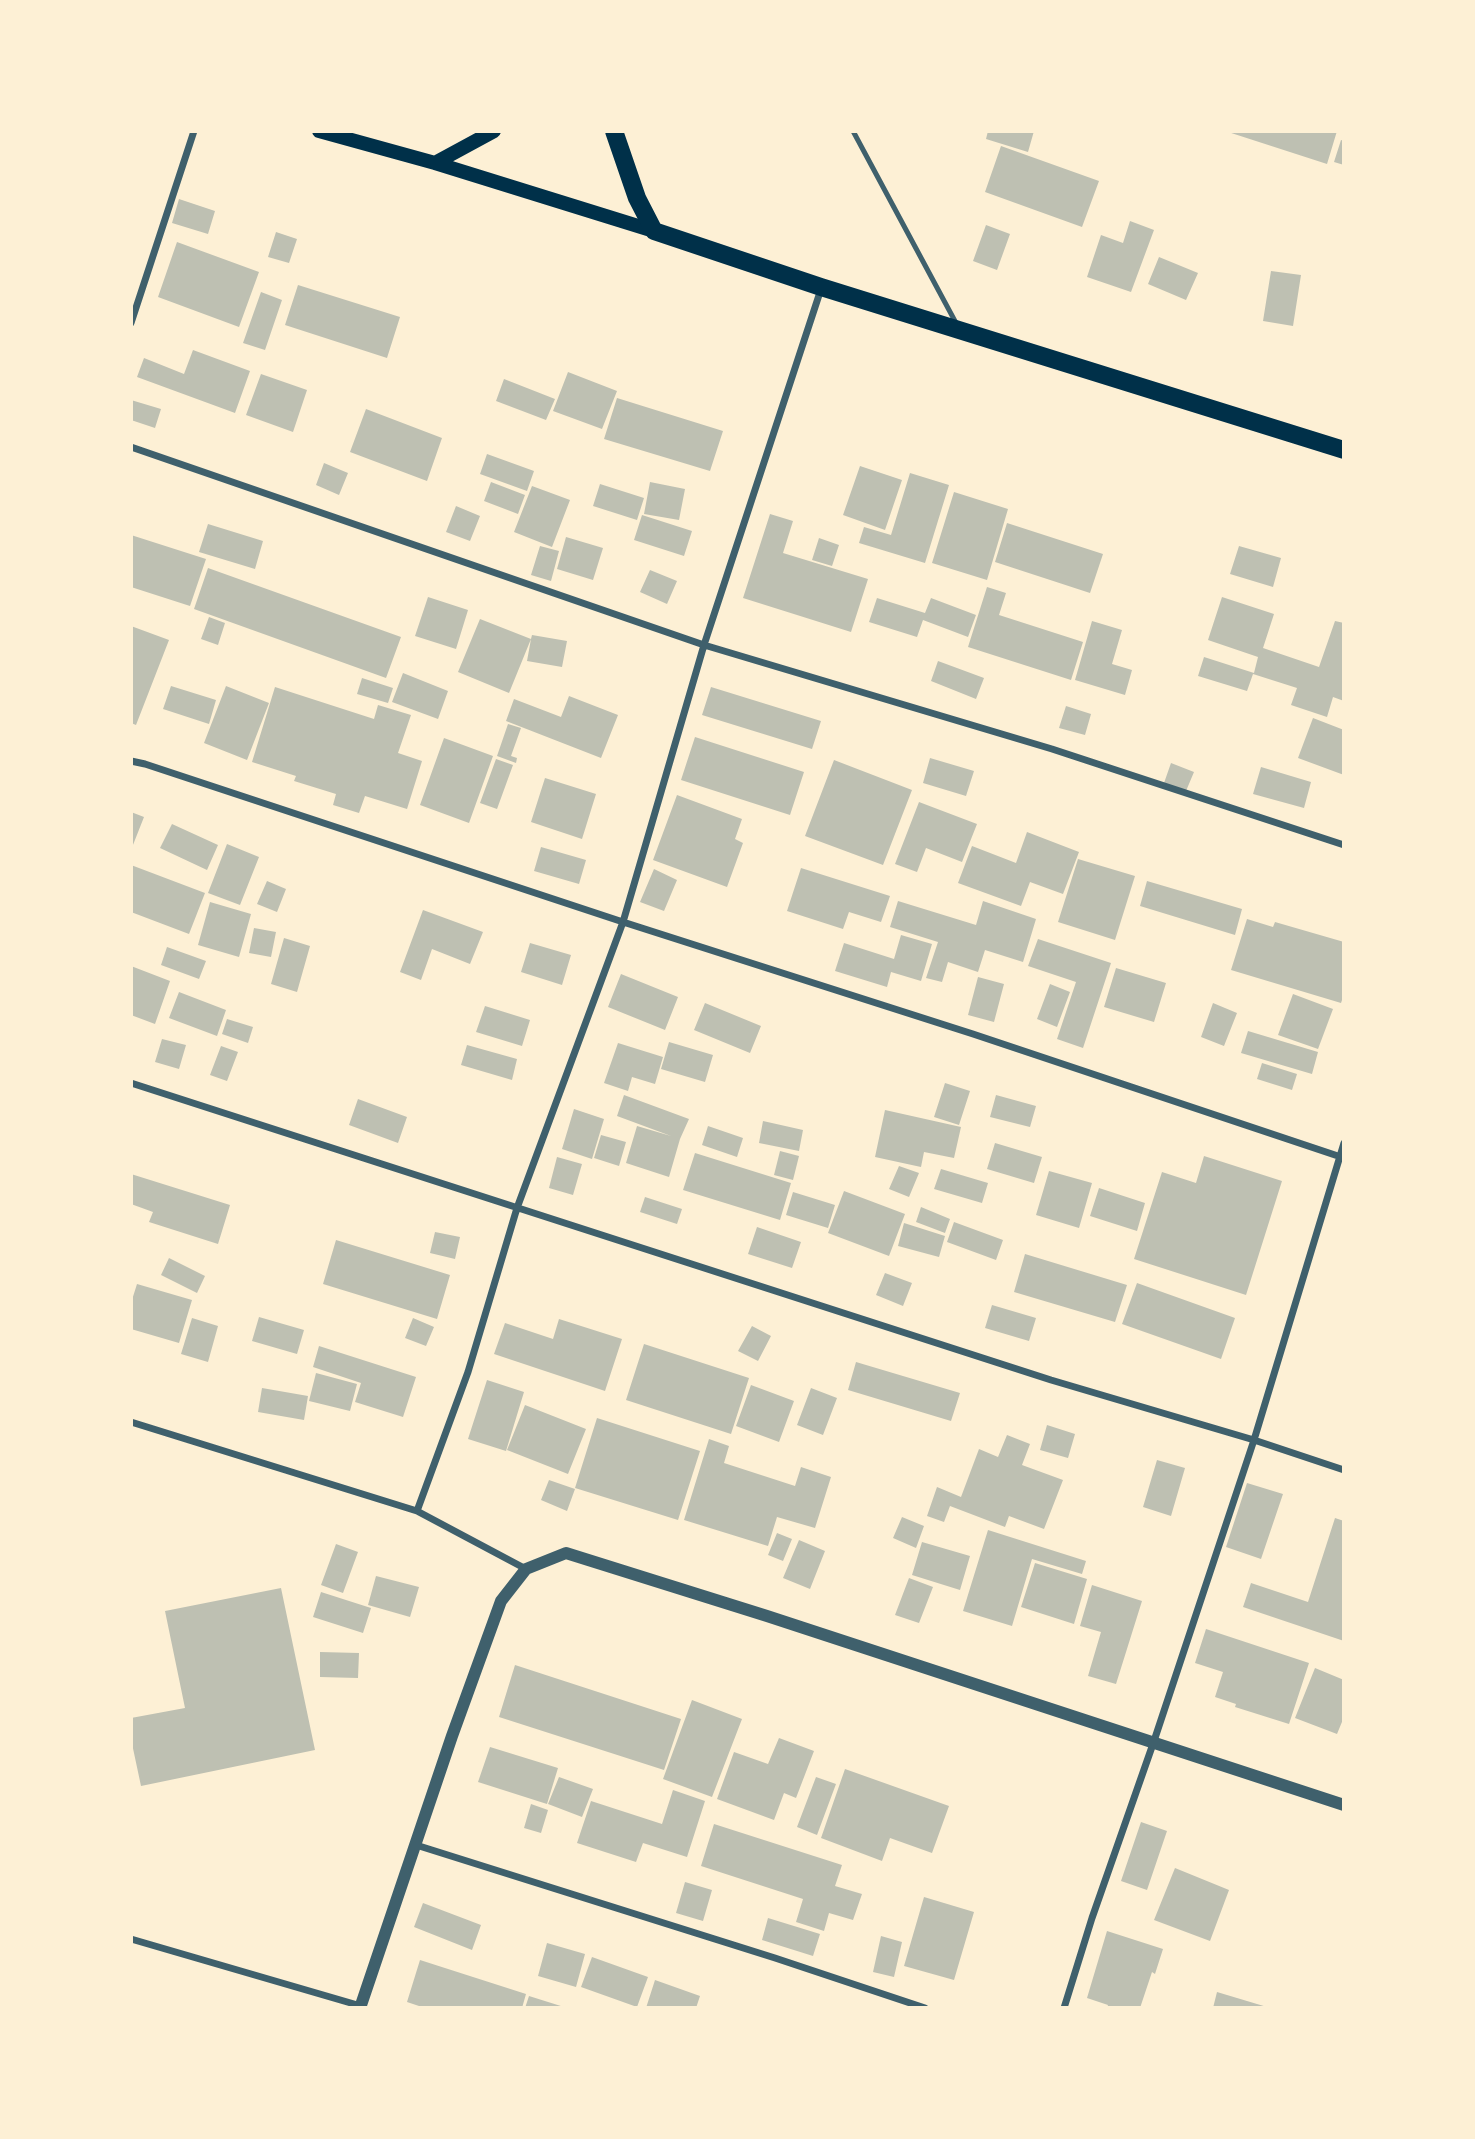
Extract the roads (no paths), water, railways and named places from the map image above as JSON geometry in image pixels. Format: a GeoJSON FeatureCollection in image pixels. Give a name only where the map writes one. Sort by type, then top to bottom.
{"type":"FeatureCollection","features":[{"type":"Feature","properties":{"kind":"main road"},"geometry":{"type":"LineString","coordinates":[[319,131],[435,163],[654,231],[821,287],[1344,450]]}},
{"type":"Feature","properties":{"kind":"main road"},"geometry":{"type":"LineString","coordinates":[[435,163],[494,131]]}},
{"type":"Feature","properties":{"kind":"main road"},"geometry":{"type":"LineString","coordinates":[[614,131],[637,198],[654,231]]}},
{"type":"Feature","properties":{"kind":"street"},"geometry":{"type":"LineString","coordinates":[[131,323],[194,131]]}},
{"type":"Feature","properties":{"kind":"street"},"geometry":{"type":"LineString","coordinates":[[417,1511],[468,1372],[517,1208],[623,922],[704,646],[821,287]]}},
{"type":"Feature","properties":{"kind":"street"},"geometry":{"type":"LineString","coordinates":[[131,447],[704,646],[1052,749],[1344,845]]}},
{"type":"Feature","properties":{"kind":"street"},"geometry":{"type":"LineString","coordinates":[[131,761],[973,1034],[1342,1158]]}},
{"type":"Feature","properties":{"kind":"street"},"geometry":{"type":"LineString","coordinates":[[131,1083],[1051,1380],[1254,1440],[1344,1470]]}},
{"type":"Feature","properties":{"kind":"street"},"geometry":{"type":"LineString","coordinates":[[1063,2008],[1254,1440],[1342,1158],[1344,1143]]}},
{"type":"Feature","properties":{"kind":"street"},"geometry":{"type":"LineString","coordinates":[[131,1422],[417,1511],[526,1569]]}},
{"type":"Feature","properties":{"kind":"street"},"geometry":{"type":"LineString","coordinates":[[131,1939],[361,2007],[501,1601],[526,1569],[566,1553],[1344,1804]]}},
{"type":"Feature","properties":{"kind":"street"},"geometry":{"type":"LineString","coordinates":[[416,1845],[925,2008]]}},
{"type":"Feature","properties":{"kind":"lane"},"geometry":{"type":"LineString","coordinates":[[853,131],[959,329]]}}]}
